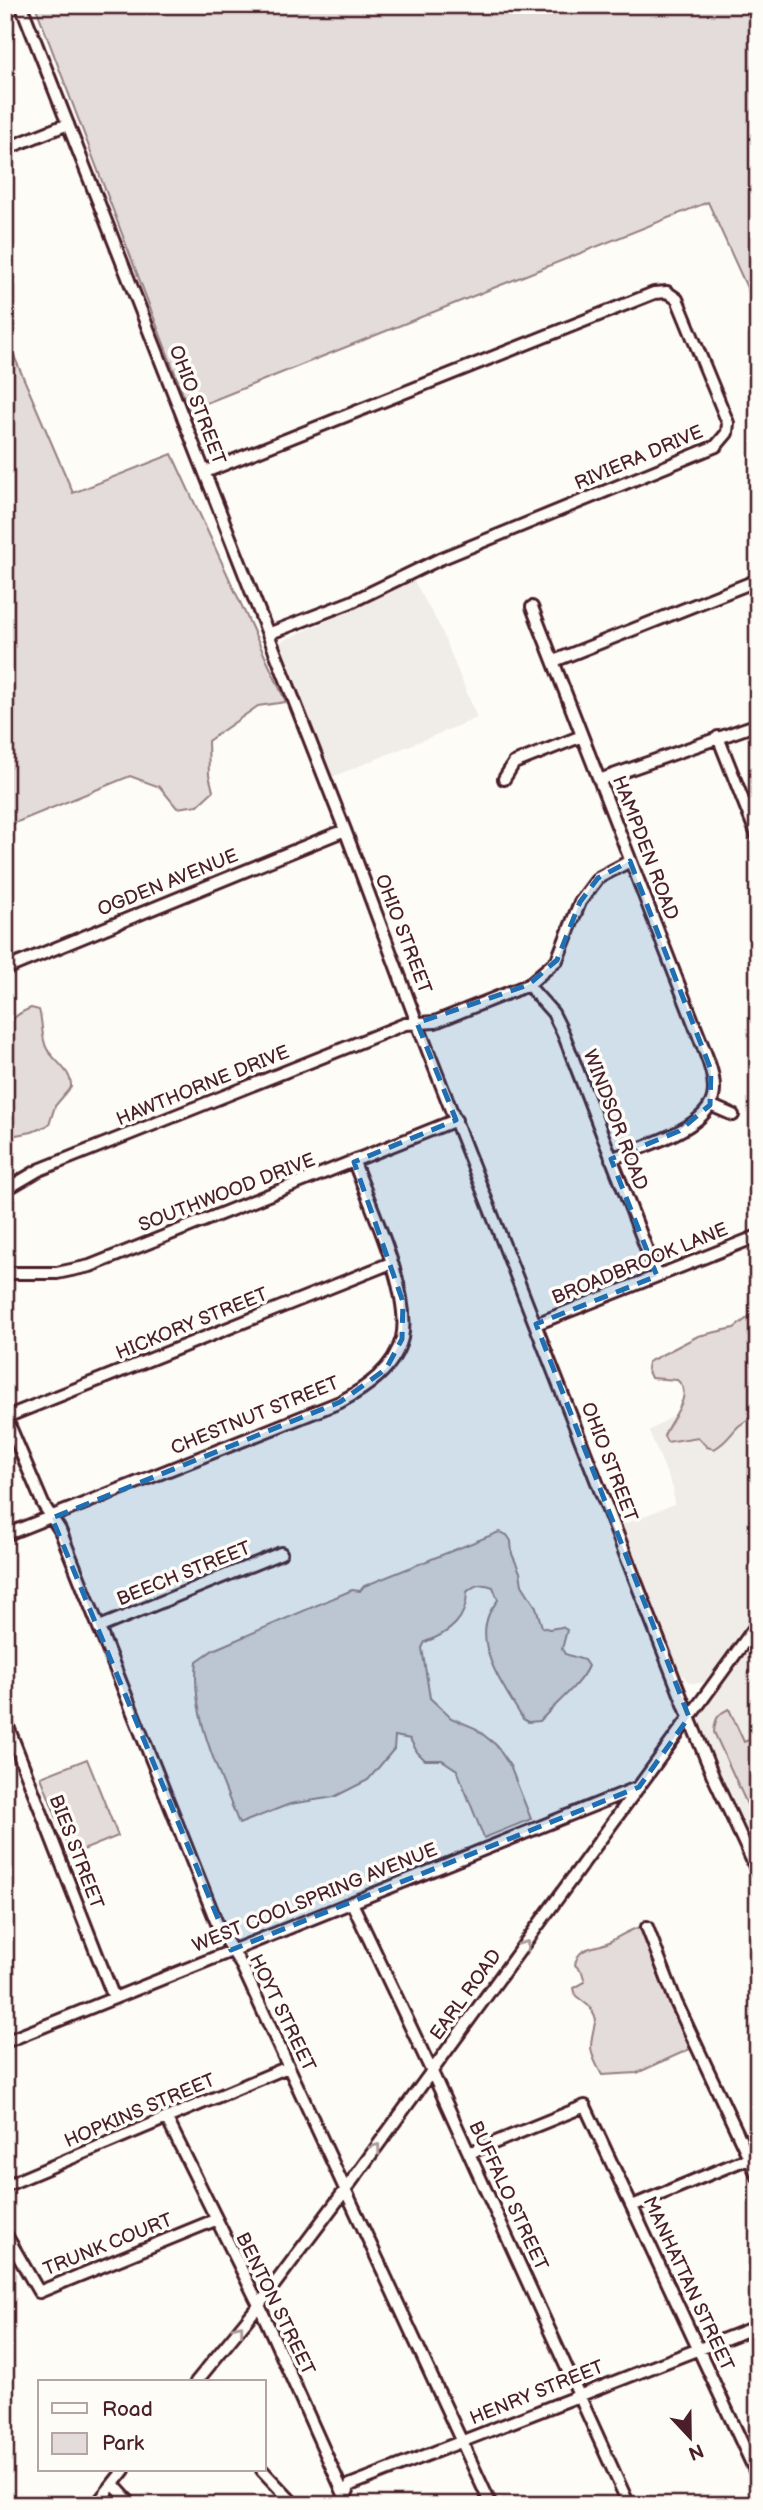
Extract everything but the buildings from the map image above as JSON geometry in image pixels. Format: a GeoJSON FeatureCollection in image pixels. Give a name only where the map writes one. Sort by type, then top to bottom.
{"type":"FeatureCollection","features":[{"type":"Feature","properties":{"kind":"street","name":"OHIO STREET"},"geometry":{"type":"LineString","coordinates":[[21,5],[712,1776],[757,1869]]}},
{"type":"Feature","properties":{"kind":"street"},"geometry":{"type":"LineString","coordinates":[[5,149],[68,124]]}},
{"type":"Feature","properties":{"kind":"street","name":"RIVIERA DRIVE"},"geometry":{"type":"LineString","coordinates":[[205,472],[654,293],[667,292],[677,299],[728,423],[727,433],[716,446],[453,554],[351,602],[268,634]]}},
{"type":"Feature","properties":{"kind":"street"},"geometry":{"type":"LineString","coordinates":[[554,661],[758,580]]}},
{"type":"Feature","properties":{"kind":"street","name":"HAMPDEN ROAD"},"geometry":{"type":"LineString","coordinates":[[531,607],[711,1070],[713,1082],[710,1105]]}},
{"type":"Feature","properties":{"kind":"street"},"geometry":{"type":"LineString","coordinates":[[599,780],[758,724]]}},
{"type":"Feature","properties":{"kind":"street"},"geometry":{"type":"LineString","coordinates":[[504,779],[514,763],[582,736]]}},
{"type":"Feature","properties":{"kind":"street"},"geometry":{"type":"LineString","coordinates":[[718,737],[758,838]]}},
{"type":"Feature","properties":{"kind":"street","name":"OGDEN AVENUE"},"geometry":{"type":"LineString","coordinates":[[5,969],[345,830]]}},
{"type":"Feature","properties":{"kind":"street","name":"HAWTHORNE DRIVE"},"geometry":{"type":"LineString","coordinates":[[5,1190],[39,1170],[405,1024],[435,1022],[528,985],[557,960],[580,902],[598,878],[630,861]]}},
{"type":"Feature","properties":{"kind":"street","name":"WINDSOR ROAD"},"geometry":{"type":"LineString","coordinates":[[528,985],[553,1013],[563,1033],[657,1276]]}},
{"type":"Feature","properties":{"kind":"street"},"geometry":{"type":"LineString","coordinates":[[611,1159],[679,1131],[696,1120],[710,1105],[733,1115]]}},
{"type":"Feature","properties":{"kind":"street","name":"SOUTHWOOD DRIVE"},"geometry":{"type":"LineString","coordinates":[[5,1273],[57,1273],[90,1266],[456,1120]]}},
{"type":"Feature","properties":{"kind":"street","name":"CHESTNUT STREET"},"geometry":{"type":"LineString","coordinates":[[5,1535],[340,1402],[362,1390],[386,1369],[402,1339],[403,1302],[354,1162]]}},
{"type":"Feature","properties":{"kind":"street","name":"BROADBROOK LANE"},"geometry":{"type":"LineString","coordinates":[[536,1324],[758,1236]]}},
{"type":"Feature","properties":{"kind":"street","name":"HICKORY STREET"},"geometry":{"type":"LineString","coordinates":[[6,1416],[391,1263]]}},
{"type":"Feature","properties":{"kind":"street","name":"HOYT STREET"},"geometry":{"type":"LineString","coordinates":[[6,1416],[43,1504],[60,1530],[220,1931],[242,1966],[491,2505]]}},
{"type":"Feature","properties":{"kind":"street","name":"BEECH STREET"},"geometry":{"type":"LineString","coordinates":[[100,1627],[281,1553]]}},
{"type":"Feature","properties":{"kind":"street","name":"EARL ROAD"},"geometry":{"type":"LineString","coordinates":[[197,2380],[259,2305],[346,2189],[758,1623]]}},
{"type":"Feature","properties":{"kind":"street","name":"BIES STREET"},"geometry":{"type":"LineString","coordinates":[[6,1726],[114,1998]]}},
{"type":"Feature","properties":{"kind":"street","name":"WEST COOLSPRING AVENUE"},"geometry":{"type":"LineString","coordinates":[[5,2042],[639,1787]]}},
{"type":"Feature","properties":{"kind":"street","name":"BUFFALO STREET"},"geometry":{"type":"LineString","coordinates":[[352,1903],[629,2505]]}},
{"type":"Feature","properties":{"kind":"street"},"geometry":{"type":"LineString","coordinates":[[647,1927],[676,2002],[754,2158],[758,2177]]}},
{"type":"Feature","properties":{"kind":"street","name":"HOPKINS STREET"},"geometry":{"type":"LineString","coordinates":[[5,2186],[288,2067]]}},
{"type":"Feature","properties":{"kind":"street","name":"MANHATTAN STREET"},"geometry":{"type":"LineString","coordinates":[[469,2153],[585,2106],[758,2477]]}},
{"type":"Feature","properties":{"kind":"street","name":"BENTON STREET"},"geometry":{"type":"LineString","coordinates":[[167,2119],[259,2305],[346,2503]]}},
{"type":"Feature","properties":{"kind":"street"},"geometry":{"type":"LineString","coordinates":[[632,2206],[754,2158]]}},
{"type":"Feature","properties":{"kind":"street","name":"TRUNK COURT"},"geometry":{"type":"LineString","coordinates":[[5,2233],[39,2292],[215,2220]]}},
{"type":"Feature","properties":{"kind":"street","name":"HENRY STREET"},"geometry":{"type":"LineString","coordinates":[[346,2503],[350,2485],[758,2326]]}},
{"type":"Feature","properties":{"kind":"street"},"geometry":{"type":"LineString","coordinates":[[96,2505],[122,2472]]}},
{"type":"Feature","properties":{"kind":"street"},"geometry":{"type":"LineString","coordinates":[[264,2472],[295,2505]]}},
{"type":"Feature","properties":{"kind":"street"},"geometry":{"type":"LineString","coordinates":[[113,2484],[132,2505]]}},
{"type":"Feature","properties":{"kind":"highlighted area"},"geometry":{"type":"Polygon","coordinates":[[[630,861],[711,1070],[710,1105],[679,1131],[611,1159],[657,1276],[536,1324],[689,1717],[639,1787],[231,1950],[52,1518],[340,1402],[386,1369],[402,1339],[403,1302],[354,1162],[456,1120],[417,1023],[528,985],[557,960],[580,902],[598,878],[630,861]]]}},
{"type":"Feature","properties":{"kind":"shaded area"},"geometry":{"type":"Polygon","coordinates":[[[414,581],[440,627],[477,718],[332,777],[280,642],[414,581]]]}},
{"type":"Feature","properties":{"kind":"shaded area"},"geometry":{"type":"Polygon","coordinates":[[[745,1371],[758,1401],[758,1618],[711,1679],[690,1683],[681,1674],[620,1526],[674,1504],[673,1488],[649,1431],[745,1371]]]}},
{"type":"Feature","properties":{"kind":"shaded area"},"geometry":{"type":"Polygon","coordinates":[[[758,1637],[758,1853],[715,1759],[700,1722],[700,1714],[758,1637]]]}},
{"type":"Feature","properties":{"kind":"green space"},"geometry":{"type":"Polygon","coordinates":[[[35,5],[758,5],[758,312],[708,202],[189,410],[35,5]]]}},
{"type":"Feature","properties":{"kind":"green space"},"geometry":{"type":"Polygon","coordinates":[[[5,335],[73,493],[172,454],[286,702],[258,706],[208,741],[209,775],[213,791],[198,805],[177,808],[160,787],[130,776],[5,827],[5,335]]]}},
{"type":"Feature","properties":{"kind":"green space"},"geometry":{"type":"Polygon","coordinates":[[[31,1008],[39,1010],[45,1045],[66,1071],[71,1087],[55,1106],[49,1125],[32,1132],[5,1137],[8,1032],[13,1019],[31,1008]]]}},
{"type":"Feature","properties":{"kind":"green space"},"geometry":{"type":"Polygon","coordinates":[[[758,1310],[758,1420],[753,1418],[741,1424],[714,1449],[707,1447],[698,1437],[667,1442],[664,1436],[680,1408],[684,1393],[677,1380],[651,1378],[647,1369],[648,1362],[698,1336],[734,1328],[758,1310]]]}},
{"type":"Feature","properties":{"kind":"green space"},"geometry":{"type":"Polygon","coordinates":[[[499,1532],[507,1535],[511,1541],[512,1554],[522,1585],[536,1607],[542,1627],[562,1627],[567,1630],[562,1649],[565,1654],[584,1660],[588,1666],[584,1673],[540,1721],[528,1722],[523,1719],[494,1669],[489,1655],[485,1627],[498,1600],[493,1587],[485,1585],[476,1586],[467,1592],[464,1610],[455,1624],[425,1642],[422,1648],[430,1698],[451,1718],[475,1728],[496,1745],[510,1766],[531,1819],[484,1838],[457,1770],[442,1760],[425,1760],[410,1739],[395,1736],[394,1749],[368,1780],[334,1797],[290,1804],[239,1824],[202,1723],[196,1682],[197,1661],[213,1650],[352,1590],[360,1591],[364,1586],[499,1532]]]}},
{"type":"Feature","properties":{"kind":"green space"},"geometry":{"type":"Polygon","coordinates":[[[729,1709],[744,1742],[758,1736],[756,1824],[714,1732],[717,1718],[729,1709]]]}},
{"type":"Feature","properties":{"kind":"green space"},"geometry":{"type":"Polygon","coordinates":[[[87,1759],[118,1836],[71,1855],[41,1777],[87,1759]]]}},
{"type":"Feature","properties":{"kind":"green space"},"geometry":{"type":"Polygon","coordinates":[[[640,1927],[690,2049],[637,2073],[602,2075],[591,2048],[596,2019],[590,2007],[576,1996],[574,1988],[585,1982],[582,1972],[575,1965],[584,1951],[640,1927]]]}}]}
